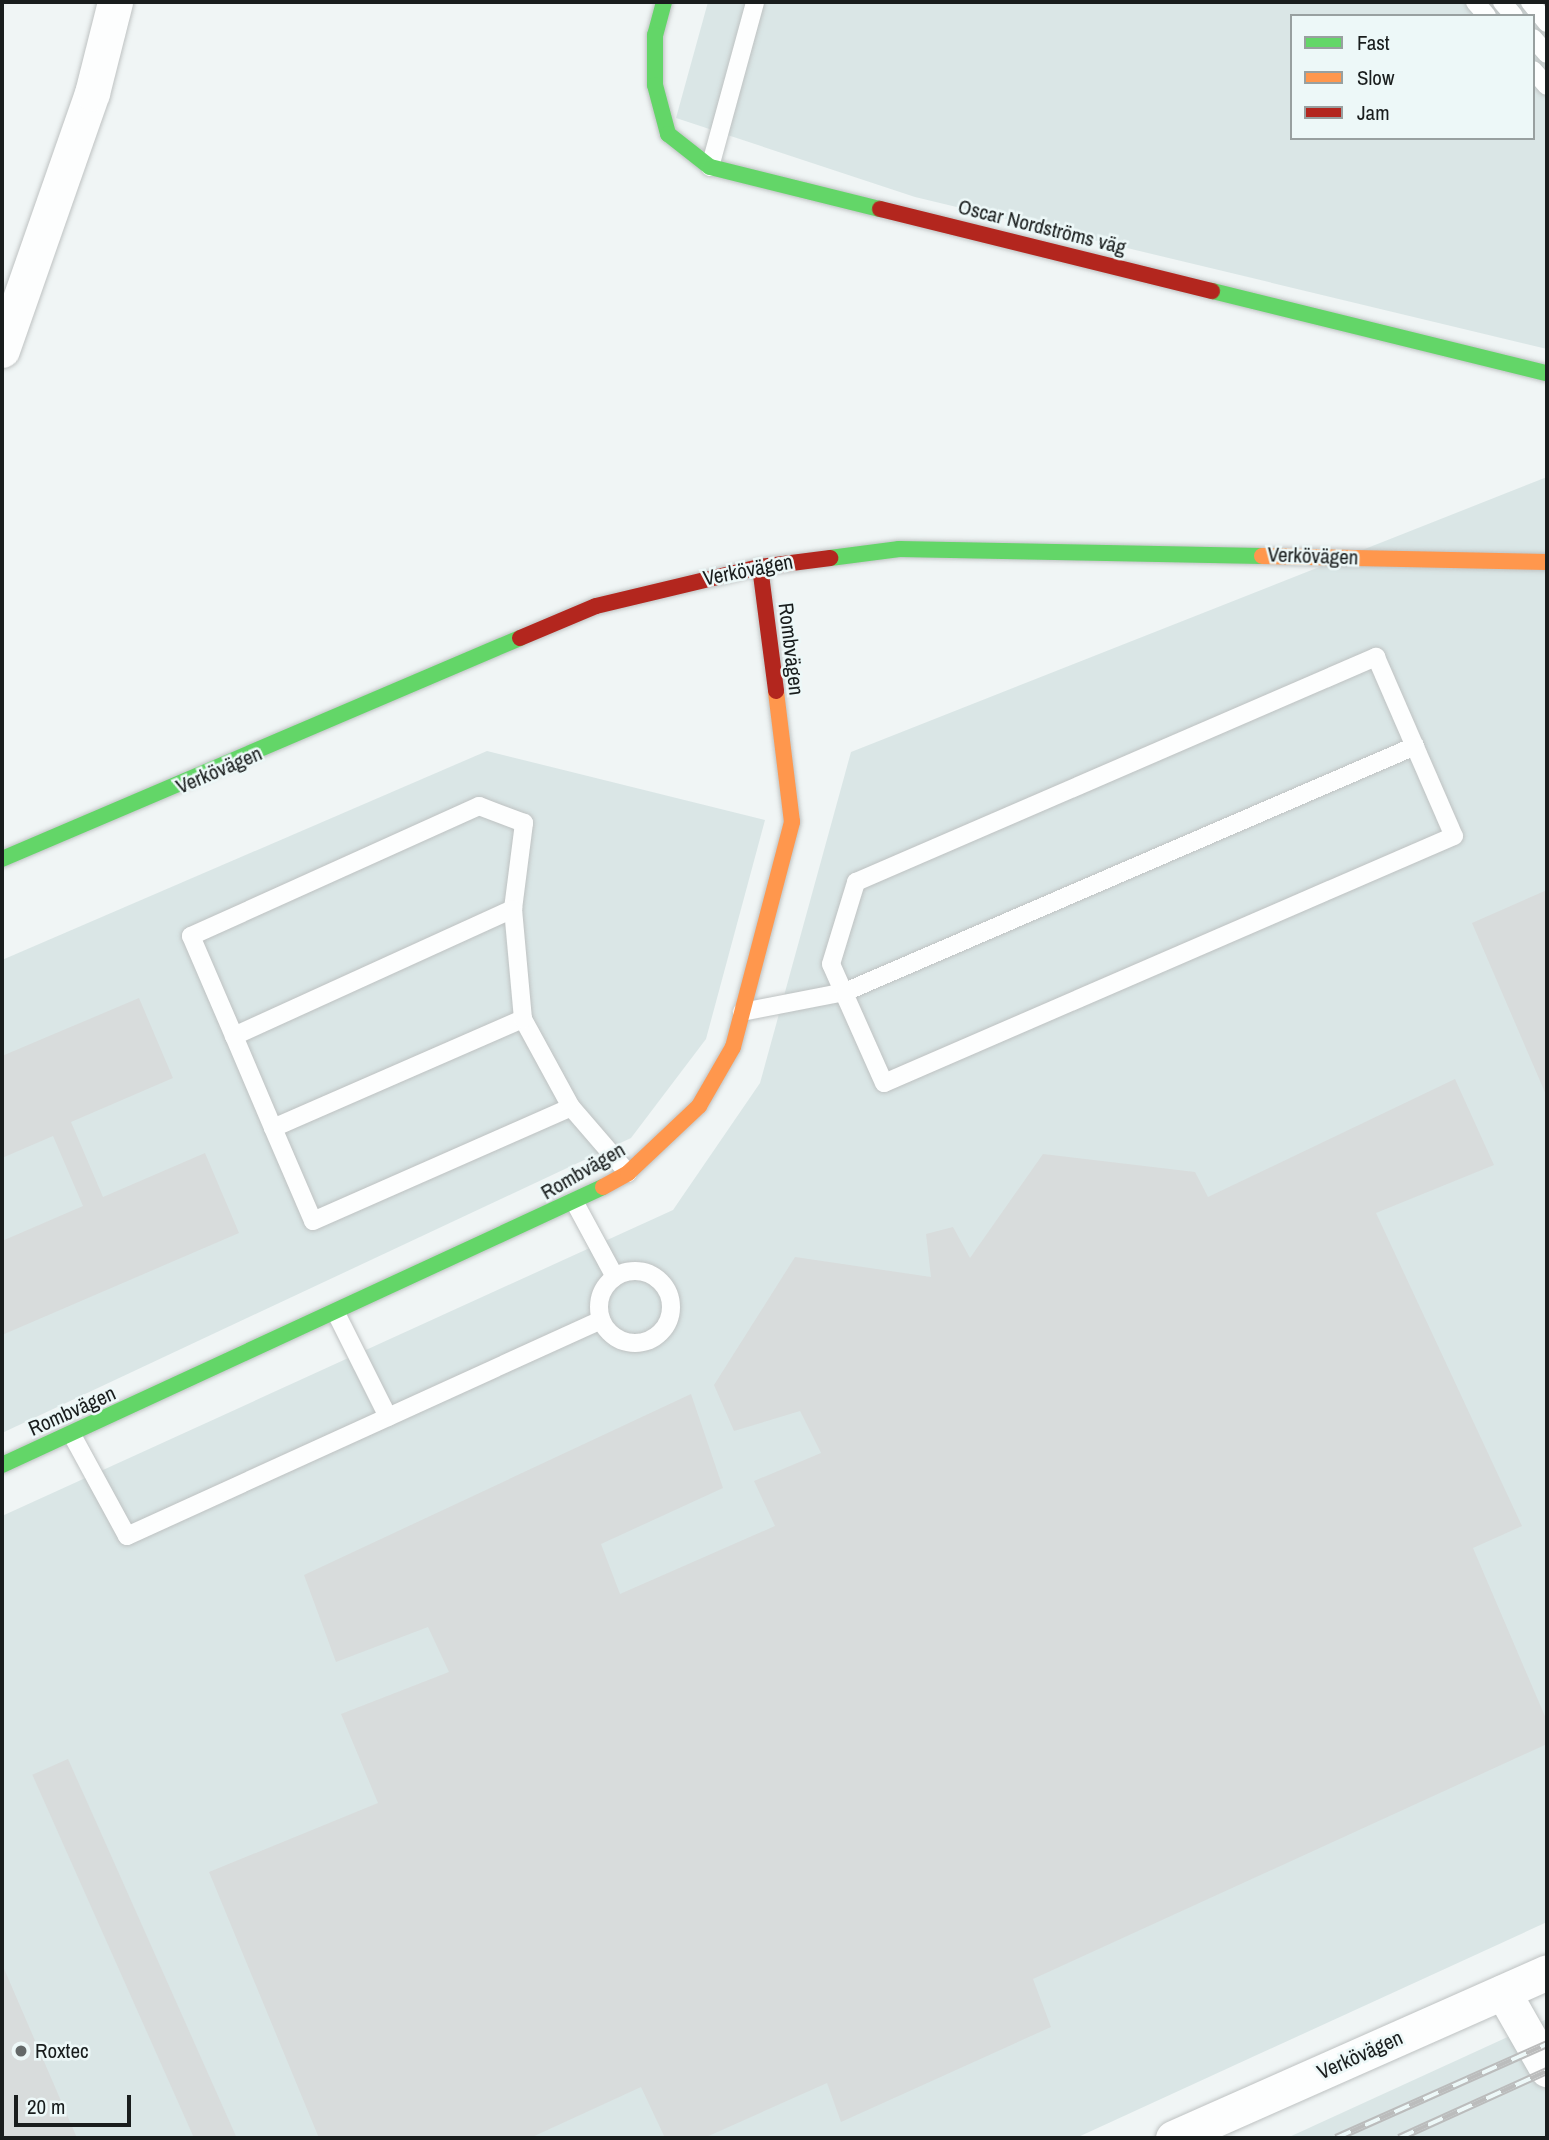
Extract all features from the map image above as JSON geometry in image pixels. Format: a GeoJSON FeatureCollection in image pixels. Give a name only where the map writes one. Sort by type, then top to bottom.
{"type":"FeatureCollection","features":[{"type":"Feature","properties":{"kind":"street"},"geometry":{"type":"LineString","coordinates":[[2,350],[92,93],[115,2]]}},
{"type":"Feature","properties":{"kind":"street","name":"Oscar Nordströms väg"},"geometry":{"type":"LineString","coordinates":[[664,2],[655,35],[655,85],[668,134],[710,167],[1547,373]]}},
{"type":"Feature","properties":{"kind":"street","name":"Verkövägen"},"geometry":{"type":"LineString","coordinates":[[2,859],[596,606],[760,566],[899,549],[1547,562]]}},
{"type":"Feature","properties":{"kind":"street","name":"Rombvägen"},"geometry":{"type":"LineString","coordinates":[[2,1465],[337,1315],[575,1203],[628,1173],[721,1076],[742,1012],[792,822],[760,566]]}},
{"type":"Feature","properties":{"kind":"street","name":"Verkövägen"},"geometry":{"type":"LineString","coordinates":[[1173,2138],[1547,1972]]}},
{"type":"Feature","properties":{"kind":"street"},"geometry":{"type":"LineString","coordinates":[[1503,1992],[1547,2068]]}},
{"type":"Feature","properties":{"kind":"lane"},"geometry":{"type":"LineString","coordinates":[[710,167],[755,2]]}},
{"type":"Feature","properties":{"kind":"lane"},"geometry":{"type":"LineString","coordinates":[[1530,2],[1547,23]]}},
{"type":"Feature","properties":{"kind":"lane"},"geometry":{"type":"LineString","coordinates":[[1535,40],[1547,54]]}},
{"type":"Feature","properties":{"kind":"lane"},"geometry":{"type":"LineString","coordinates":[[1535,71],[1547,86]]}},
{"type":"Feature","properties":{"kind":"lane"},"geometry":{"type":"LineString","coordinates":[[1376,657],[1454,836],[884,1083],[845,992],[831,964],[856,882],[1376,657]]}},
{"type":"Feature","properties":{"kind":"lane"},"geometry":{"type":"LineString","coordinates":[[742,1012],[845,992],[1415,746]]}},
{"type":"Feature","properties":{"kind":"lane"},"geometry":{"type":"LineString","coordinates":[[571,1107],[313,1221],[191,936],[479,806],[524,824],[513,909],[523,1019],[571,1107],[628,1173]]}},
{"type":"Feature","properties":{"kind":"lane"},"geometry":{"type":"LineString","coordinates":[[234,1036],[513,909]]}},
{"type":"Feature","properties":{"kind":"lane"},"geometry":{"type":"LineString","coordinates":[[272,1128],[523,1019]]}},
{"type":"Feature","properties":{"kind":"lane"},"geometry":{"type":"LineString","coordinates":[[575,1203],[615,1277]]}},
{"type":"Feature","properties":{"kind":"lane"},"geometry":{"type":"LineString","coordinates":[[639,1271],[663,1284],[670,1295],[669,1322],[654,1338],[630,1344],[601,1320],[601,1295],[615,1277],[639,1271]]}},
{"type":"Feature","properties":{"kind":"lane"},"geometry":{"type":"LineString","coordinates":[[337,1315],[388,1417]]}},
{"type":"Feature","properties":{"kind":"lane"},"geometry":{"type":"LineString","coordinates":[[72,1435],[127,1536],[601,1320]]}},
{"type":"Feature","properties":{"kind":"shaded area"},"geometry":{"type":"Polygon","coordinates":[[[708,2],[1547,2],[1547,349],[915,197],[676,118],[708,2]]]}},
{"type":"Feature","properties":{"kind":"shaded area"},"geometry":{"type":"Polygon","coordinates":[[[1547,477],[1547,1922],[1076,2138],[2,2138],[2,1516],[673,1210],[760,1083],[851,752],[1547,477]]]}},
{"type":"Feature","properties":{"kind":"shaded area"},"geometry":{"type":"Polygon","coordinates":[[[487,751],[765,820],[706,1039],[631,1138],[2,1433],[2,960],[487,751]]]}},
{"type":"Feature","properties":{"kind":"shaded area"},"geometry":{"type":"Polygon","coordinates":[[[1547,2019],[1547,2138],[1287,2138],[1547,2019]]]}},
{"type":"Feature","properties":{"kind":"building"},"geometry":{"type":"Polygon","coordinates":[[[1547,890],[1547,1097],[1472,923],[1547,890]]]}},
{"type":"Feature","properties":{"kind":"building"},"geometry":{"type":"Polygon","coordinates":[[[139,998],[173,1078],[71,1122],[103,1197],[205,1153],[239,1233],[2,1335],[2,1241],[83,1206],[53,1136],[2,1158],[2,1056],[139,998]]]}},
{"type":"Feature","properties":{"kind":"building"},"geometry":{"type":"Polygon","coordinates":[[[1455,1079],[1494,1165],[1376,1213],[1522,1526],[1473,1548],[1547,1721],[1547,1744],[1033,1979],[1051,2027],[841,2122],[827,2083],[704,2138],[665,2138],[641,2087],[530,2138],[319,2138],[209,1872],[378,1803],[341,1714],[449,1672],[428,1627],[336,1662],[304,1575],[691,1394],[723,1488],[601,1544],[620,1594],[775,1526],[754,1481],[821,1453],[800,1411],[734,1431],[714,1385],[795,1257],[931,1277],[926,1234],[953,1227],[970,1258],[1043,1154],[1195,1172],[1208,1197],[1455,1079]]]}},
{"type":"Feature","properties":{"kind":"building"},"geometry":{"type":"Polygon","coordinates":[[[68,1759],[237,2138],[194,2138],[32,1775],[68,1759]]]}},
{"type":"Feature","properties":{"kind":"building","name":"Roxtec"},"geometry":{"type":"Polygon","coordinates":[[[2,1964],[77,2138],[2,2138],[2,1964]]]}},
{"type":"Feature","properties":{"kind":"railway"},"geometry":{"type":"LineString","coordinates":[[1336,2138],[1547,2044]]}},
{"type":"Feature","properties":{"kind":"railway"},"geometry":{"type":"LineString","coordinates":[[1399,2138],[1547,2071]]}},
{"type":"Feature","properties":{"kind":"traffic: fast"},"geometry":{"type":"LineString","coordinates":[[664,2],[655,35],[655,85],[668,134],[710,167],[880,209]]}},
{"type":"Feature","properties":{"kind":"traffic: fast"},"geometry":{"type":"LineString","coordinates":[[1212,291],[1547,373]]}},
{"type":"Feature","properties":{"kind":"traffic: fast"},"geometry":{"type":"LineString","coordinates":[[830,558],[899,549],[1262,556]]}},
{"type":"Feature","properties":{"kind":"traffic: fast"},"geometry":{"type":"LineString","coordinates":[[2,859],[520,638]]}},
{"type":"Feature","properties":{"kind":"traffic: fast"},"geometry":{"type":"LineString","coordinates":[[2,1465],[603,1187]]}},
{"type":"Feature","properties":{"kind":"traffic: slow"},"geometry":{"type":"LineString","coordinates":[[1262,556],[1547,562]]}},
{"type":"Feature","properties":{"kind":"traffic: slow"},"geometry":{"type":"LineString","coordinates":[[603,1187],[628,1173],[699,1106],[733,1047],[792,822],[776,691]]}},
{"type":"Feature","properties":{"kind":"traffic: jam"},"geometry":{"type":"LineString","coordinates":[[880,209],[1212,291]]}},
{"type":"Feature","properties":{"kind":"traffic: jam"},"geometry":{"type":"LineString","coordinates":[[520,638],[596,606],[760,567],[830,558]]}},
{"type":"Feature","properties":{"kind":"traffic: jam"},"geometry":{"type":"LineString","coordinates":[[760,567],[776,691]]}},
{"type":"Feature","properties":{"kind":"place","name":"Roxtec"},"geometry":{"type":"Point","coordinates":[21,2051]}}]}
